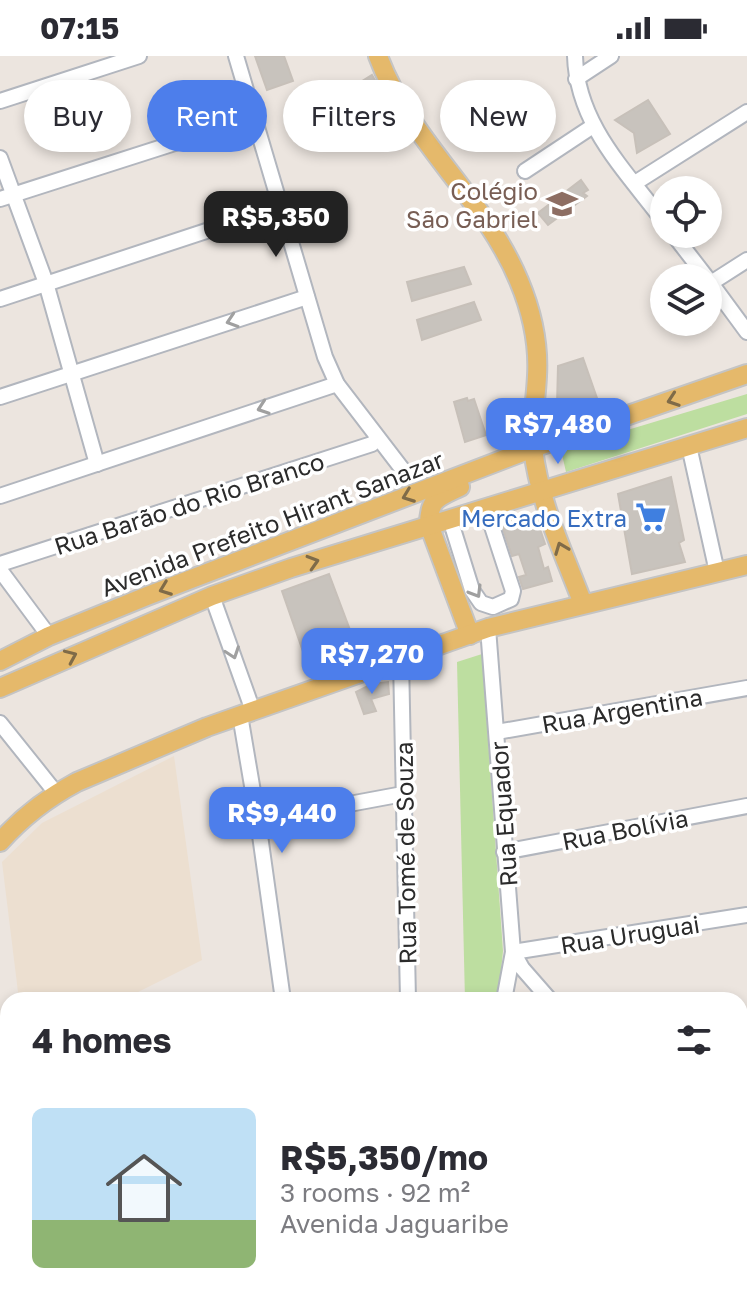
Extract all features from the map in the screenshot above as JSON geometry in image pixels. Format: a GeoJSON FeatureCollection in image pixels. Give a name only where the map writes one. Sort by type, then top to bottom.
{"type":"FeatureCollection","features":[{"type":"Feature","properties":{"kind":"main road"},"geometry":{"type":"LineString","coordinates":[[378,56],[405,112],[484,218],[506,252],[520,282],[535,324],[537,349],[533,448],[541,492],[583,604]]}},
{"type":"Feature","properties":{"kind":"main road","name":"Avenida Prefeito Hirant Sanazar"},"geometry":{"type":"LineString","coordinates":[[0,661],[49,636],[533,448],[747,374]]}},
{"type":"Feature","properties":{"kind":"main road","name":"Avenida Prefeito Hirant Sanazar"},"geometry":{"type":"LineString","coordinates":[[0,688],[212,596],[429,525],[747,428]]}},
{"type":"Feature","properties":{"kind":"main road"},"geometry":{"type":"LineString","coordinates":[[470,635],[429,525],[429,508],[432,503],[483,476],[495,463]]}},
{"type":"Feature","properties":{"kind":"main road"},"geometry":{"type":"LineString","coordinates":[[0,842],[30,811],[56,793],[97,773],[246,713],[488,628],[747,565]]}},
{"type":"Feature","properties":{"kind":"street"},"geometry":{"type":"LineString","coordinates":[[0,101],[139,56]]}},
{"type":"Feature","properties":{"kind":"street"},"geometry":{"type":"LineString","coordinates":[[236,56],[243,80]]}},
{"type":"Feature","properties":{"kind":"street"},"geometry":{"type":"LineString","coordinates":[[575,56],[576,79],[593,126],[650,203]]}},
{"type":"Feature","properties":{"kind":"street"},"geometry":{"type":"LineString","coordinates":[[576,79],[611,56]]}},
{"type":"Feature","properties":{"kind":"street"},"geometry":{"type":"LineString","coordinates":[[635,183],[747,112]]}},
{"type":"Feature","properties":{"kind":"street"},"geometry":{"type":"LineString","coordinates":[[525,171],[593,126]]}},
{"type":"Feature","properties":{"kind":"street"},"geometry":{"type":"LineString","coordinates":[[6,198],[148,152]]}},
{"type":"Feature","properties":{"kind":"street"},"geometry":{"type":"LineString","coordinates":[[264,152],[325,357],[337,384],[406,474]]}},
{"type":"Feature","properties":{"kind":"street"},"geometry":{"type":"LineString","coordinates":[[0,158],[6,198],[46,283],[97,464]]}},
{"type":"Feature","properties":{"kind":"street"},"geometry":{"type":"LineString","coordinates":[[0,299],[282,206]]}},
{"type":"Feature","properties":{"kind":"street"},"geometry":{"type":"LineString","coordinates":[[684,248],[696,264]]}},
{"type":"Feature","properties":{"kind":"street"},"geometry":{"type":"LineString","coordinates":[[722,273],[747,260]]}},
{"type":"Feature","properties":{"kind":"street"},"geometry":{"type":"LineString","coordinates":[[0,397],[307,297]]}},
{"type":"Feature","properties":{"kind":"street"},"geometry":{"type":"LineString","coordinates":[[722,298],[747,332]]}},
{"type":"Feature","properties":{"kind":"street"},"geometry":{"type":"LineString","coordinates":[[0,496],[337,384]]}},
{"type":"Feature","properties":{"kind":"street","name":"Rua Barão do Rio Branco"},"geometry":{"type":"LineString","coordinates":[[0,567],[372,444],[377,439]]}},
{"type":"Feature","properties":{"kind":"street"},"geometry":{"type":"LineString","coordinates":[[689,446],[717,572]]}},
{"type":"Feature","properties":{"kind":"street"},"geometry":{"type":"LineString","coordinates":[[450,519],[472,590],[481,603],[493,607],[511,599],[513,591],[486,508]]}},
{"type":"Feature","properties":{"kind":"street"},"geometry":{"type":"LineString","coordinates":[[0,567],[49,636]]}},
{"type":"Feature","properties":{"kind":"street"},"geometry":{"type":"LineString","coordinates":[[212,596],[246,713],[282,992]]}},
{"type":"Feature","properties":{"kind":"street","name":"Rua Equador"},"geometry":{"type":"LineString","coordinates":[[488,628],[513,952],[506,992]]}},
{"type":"Feature","properties":{"kind":"street","name":"Rua Tomé de Souza"},"geometry":{"type":"LineString","coordinates":[[401,659],[408,992]]}},
{"type":"Feature","properties":{"kind":"street","name":"Rua Argentina"},"geometry":{"type":"LineString","coordinates":[[497,732],[747,688]]}},
{"type":"Feature","properties":{"kind":"street"},"geometry":{"type":"LineString","coordinates":[[0,723],[56,793]]}},
{"type":"Feature","properties":{"kind":"street"},"geometry":{"type":"LineString","coordinates":[[258,821],[403,794]]}},
{"type":"Feature","properties":{"kind":"street","name":"Rua Bolívia"},"geometry":{"type":"LineString","coordinates":[[504,852],[747,806]]}},
{"type":"Feature","properties":{"kind":"street","name":"Rua Uruguai"},"geometry":{"type":"LineString","coordinates":[[513,952],[747,915]]}},
{"type":"Feature","properties":{"kind":"street"},"geometry":{"type":"LineString","coordinates":[[513,952],[543,992]]}},
{"type":"Feature","properties":{"kind":"shaded area"},"geometry":{"type":"Polygon","coordinates":[[[174,756],[202,960],[138,992],[18,992],[2,862],[42,823],[174,756]]]}},
{"type":"Feature","properties":{"kind":"green space"},"geometry":{"type":"Polygon","coordinates":[[[747,394],[747,414],[566,472],[561,450],[747,394]]]}},
{"type":"Feature","properties":{"kind":"green space"},"geometry":{"type":"Polygon","coordinates":[[[482,654],[503,951],[499,992],[465,992],[457,662],[482,654]]]}},
{"type":"Feature","properties":{"kind":"building"},"geometry":{"type":"Polygon","coordinates":[[[255,56],[284,56],[293,80],[283,80],[283,84],[267,90],[267,80],[263,80],[255,56]]]}},
{"type":"Feature","properties":{"kind":"building"},"geometry":{"type":"Polygon","coordinates":[[[648,100],[670,134],[637,153],[634,133],[615,120],[648,100]]]}},
{"type":"Feature","properties":{"kind":"building","name":"Colégio São Gabriel"},"geometry":{"type":"Polygon","coordinates":[[[581,180],[588,190],[583,193],[587,196],[548,225],[538,213],[581,180]]]}},
{"type":"Feature","properties":{"kind":"building"},"geometry":{"type":"Polygon","coordinates":[[[464,267],[471,284],[412,301],[407,282],[464,267]]]}},
{"type":"Feature","properties":{"kind":"building"},"geometry":{"type":"Polygon","coordinates":[[[474,302],[481,320],[422,340],[417,320],[474,302]]]}},
{"type":"Feature","properties":{"kind":"building"},"geometry":{"type":"Polygon","coordinates":[[[583,358],[597,398],[563,409],[557,405],[558,366],[583,358]]]}},
{"type":"Feature","properties":{"kind":"building"},"geometry":{"type":"Polygon","coordinates":[[[467,398],[468,401],[474,399],[486,435],[465,442],[454,402],[467,398]]]}},
{"type":"Feature","properties":{"kind":"building","name":"Mercado Extra"},"geometry":{"type":"Polygon","coordinates":[[[671,477],[684,540],[679,543],[685,562],[632,574],[618,494],[671,477]]]}},
{"type":"Feature","properties":{"kind":"building"},"geometry":{"type":"Polygon","coordinates":[[[534,515],[537,520],[545,544],[538,547],[544,569],[548,567],[552,581],[523,589],[519,577],[526,575],[519,554],[512,556],[501,523],[534,515]]]}},
{"type":"Feature","properties":{"kind":"building"},"geometry":{"type":"Polygon","coordinates":[[[329,574],[356,646],[307,663],[282,591],[329,574]]]}},
{"type":"Feature","properties":{"kind":"building"},"geometry":{"type":"Polygon","coordinates":[[[388,682],[389,694],[371,699],[376,711],[364,714],[356,692],[372,684],[388,682]]]}},
{"type":"Feature","properties":{"kind":"place","name":"Colégio São Gabriel"},"geometry":{"type":"Point","coordinates":[562,204]}},
{"type":"Feature","properties":{"kind":"place","name":"Mercado Extra"},"geometry":{"type":"Point","coordinates":[651,517]}}]}
